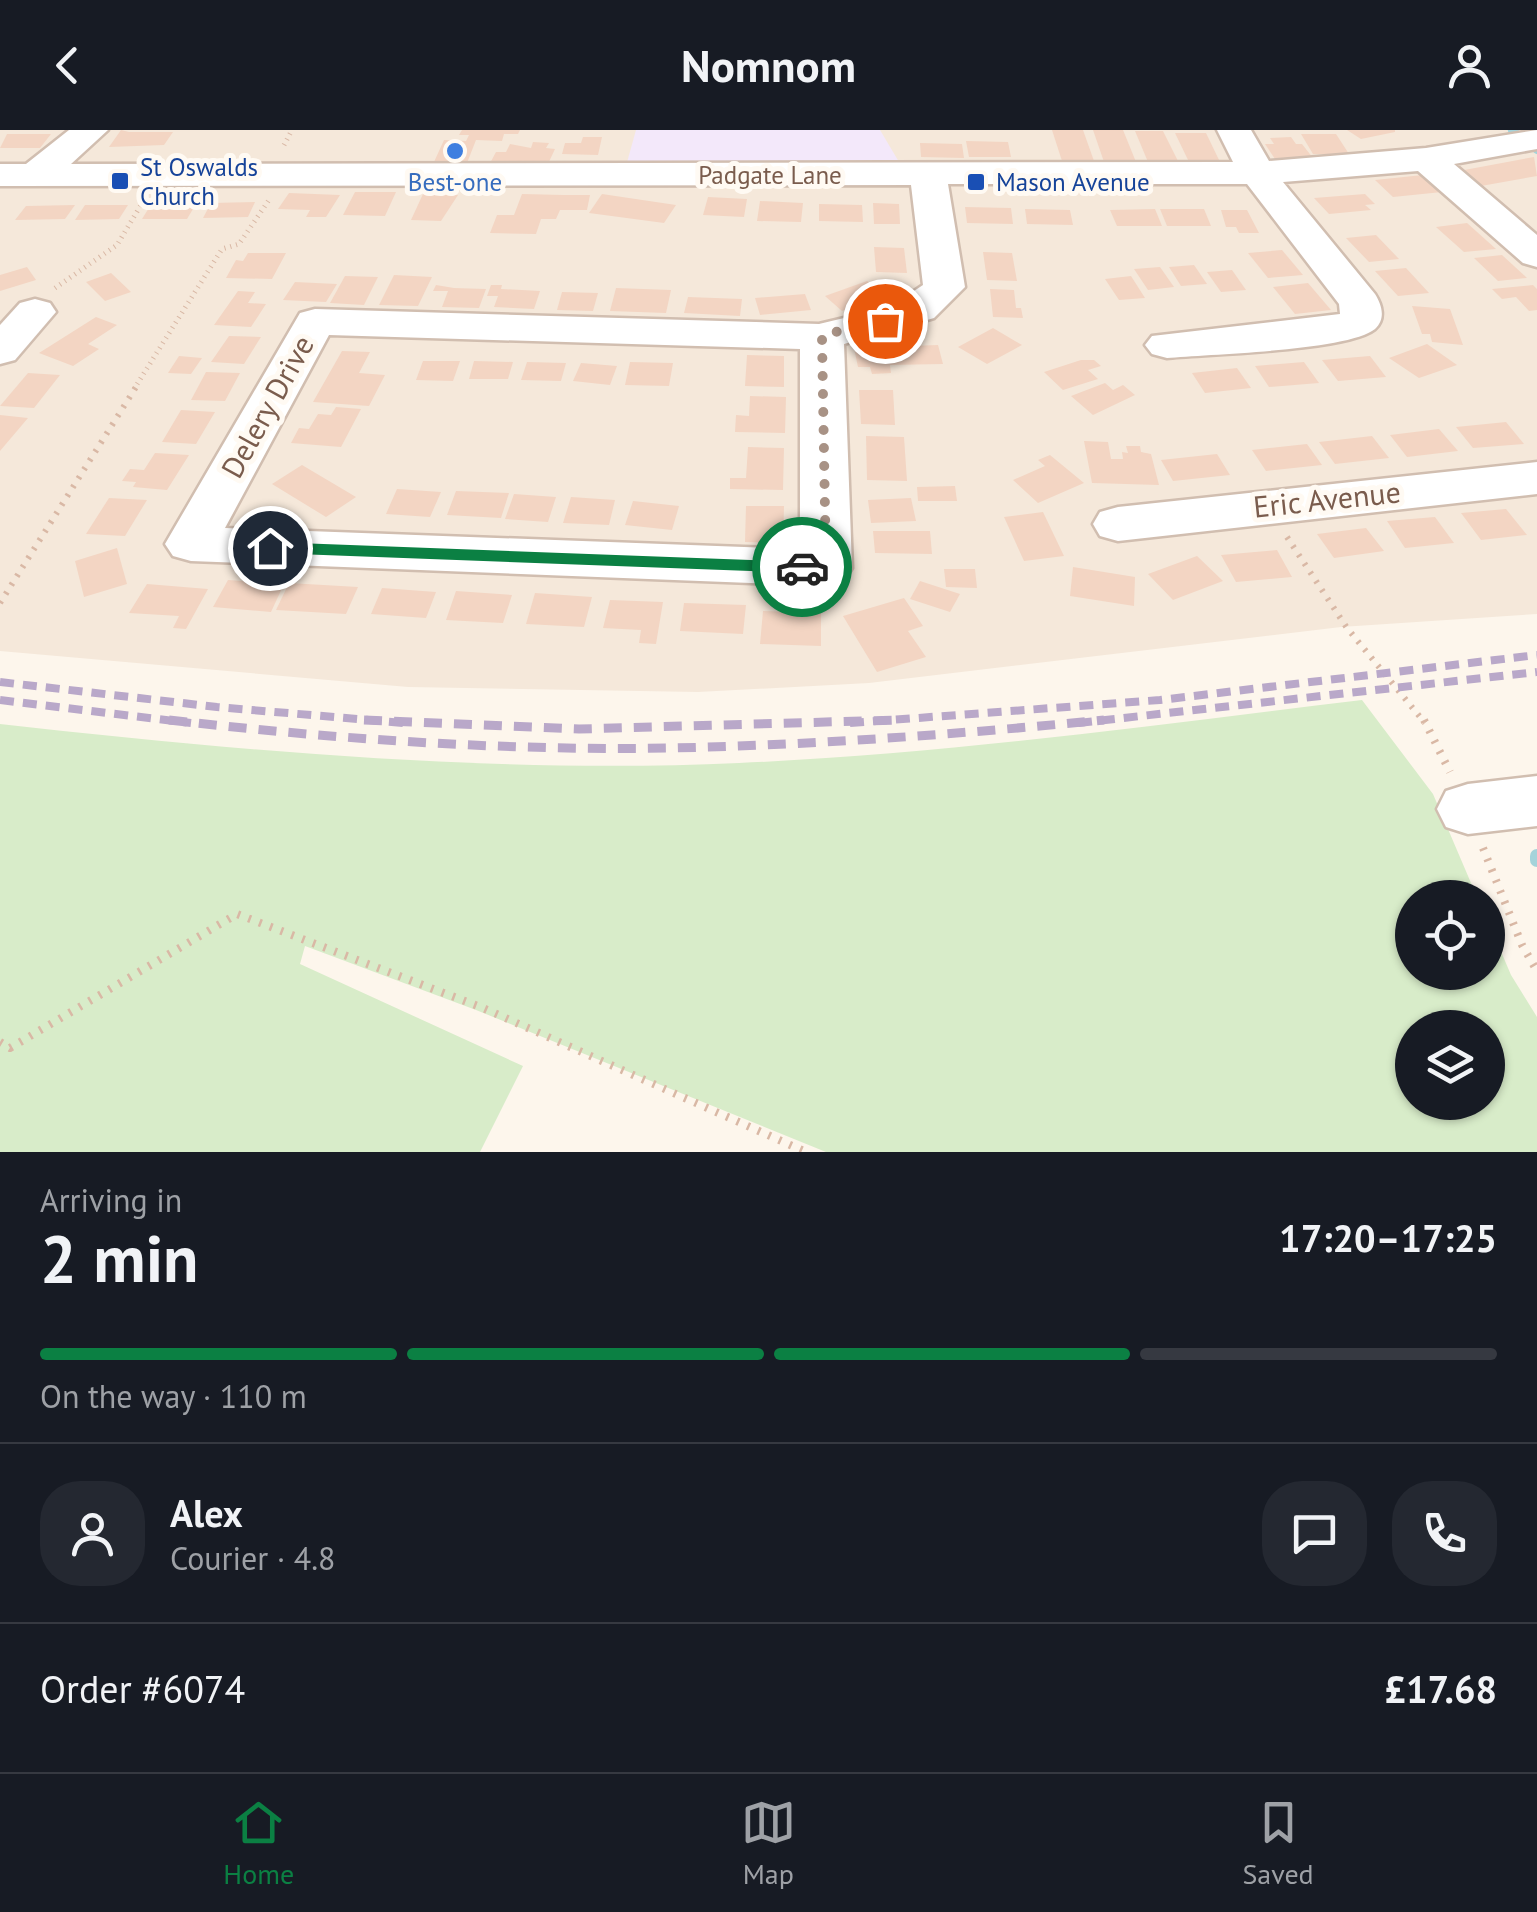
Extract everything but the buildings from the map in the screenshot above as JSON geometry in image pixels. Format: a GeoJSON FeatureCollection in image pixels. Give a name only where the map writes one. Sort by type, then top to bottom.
{"type":"FeatureCollection","features":[{"type":"Feature","properties":{"kind":"street"},"geometry":{"type":"LineString","coordinates":[[18,175],[90,130]]}},
{"type":"Feature","properties":{"kind":"street"},"geometry":{"type":"LineString","coordinates":[[1166,346],[1203,324],[1343,328],[1361,318],[1360,302],[1258,173],[1234,130]]}},
{"type":"Feature","properties":{"kind":"street","name":"Padgate Lane"},"geometry":{"type":"LineString","coordinates":[[18,175],[928,175],[1036,160],[1258,173],[1426,159],[1529,140]]}},
{"type":"Feature","properties":{"kind":"street"},"geometry":{"type":"LineString","coordinates":[[329,173],[350,142]]}},
{"type":"Feature","properties":{"kind":"street"},"geometry":{"type":"LineString","coordinates":[[1426,159],[1537,255]]}},
{"type":"Feature","properties":{"kind":"street","name":"Delery Drive"},"geometry":{"type":"LineString","coordinates":[[822,338],[826,568],[191,544],[315,322],[822,338],[848,327],[914,313],[935,300],[944,287],[928,175]]}},
{"type":"Feature","properties":{"kind":"street"},"geometry":{"type":"LineString","coordinates":[[0,351],[35,312]]}},
{"type":"Feature","properties":{"kind":"street","name":"Eric Avenue"},"geometry":{"type":"LineString","coordinates":[[1118,524],[1537,478]]}},
{"type":"Feature","properties":{"kind":"street"},"geometry":{"type":"LineString","coordinates":[[1468,809],[1537,800]]}},
{"type":"Feature","properties":{"kind":"path"},"geometry":{"type":"LineString","coordinates":[[35,312],[52,290],[116,245],[160,173]]}},
{"type":"Feature","properties":{"kind":"path"},"geometry":{"type":"LineString","coordinates":[[0,603],[222,250],[239,244],[288,173]]}},
{"type":"Feature","properties":{"kind":"path"},"geometry":{"type":"LineString","coordinates":[[1266,507],[1347,628],[1421,715],[1468,809],[1522,945],[1537,971]]}},
{"type":"Feature","properties":{"kind":"path"},"geometry":{"type":"LineString","coordinates":[[0,1042],[10,1048],[237,914],[483,1008],[806,1152]]}},
{"type":"Feature","properties":{"kind":"shaded area"},"geometry":{"type":"Polygon","coordinates":[[[0,130],[1537,130],[1537,614],[1341,627],[869,683],[698,692],[408,687],[0,651],[0,130]]]}},
{"type":"Feature","properties":{"kind":"shaded area"},"geometry":{"type":"Polygon","coordinates":[[[636,130],[880,130],[902,167],[626,166],[636,130]]]}},
{"type":"Feature","properties":{"kind":"green space"},"geometry":{"type":"Polygon","coordinates":[[[1362,700],[1433,794],[1470,880],[1395,880],[1395,990],[1505,990],[1505,961],[1537,1017],[1537,1152],[826,1152],[476,1010],[305,946],[300,964],[523,1066],[480,1152],[0,1152],[0,724],[369,758],[556,765],[648,766],[817,759],[1051,738],[1362,700]]]}},
{"type":"Feature","properties":{"kind":"waterway"},"geometry":{"type":"LineString","coordinates":[[1512,130],[1537,150]]}},
{"type":"Feature","properties":{"kind":"railway"},"geometry":{"type":"LineString","coordinates":[[886,720],[1160,700],[1537,655]]}},
{"type":"Feature","properties":{"kind":"railway"},"geometry":{"type":"LineString","coordinates":[[1078,723],[1537,672]]}},
{"type":"Feature","properties":{"kind":"railway"},"geometry":{"type":"LineString","coordinates":[[0,682],[374,720]]}},
{"type":"Feature","properties":{"kind":"railway"},"geometry":{"type":"LineString","coordinates":[[0,700],[191,723]]}},
{"type":"Feature","properties":{"kind":"railway"},"geometry":{"type":"LineString","coordinates":[[169,720],[294,733],[545,748],[833,742],[1104,720]]}},
{"type":"Feature","properties":{"kind":"railway"},"geometry":{"type":"LineString","coordinates":[[364,720],[374,720]]}},
{"type":"Feature","properties":{"kind":"railway"},"geometry":{"type":"LineString","coordinates":[[374,720],[579,729],[886,720]]}},
{"type":"Feature","properties":{"kind":"railway"},"geometry":{"type":"LineString","coordinates":[[374,720],[404,723]]}},
{"type":"Feature","properties":{"kind":"railway"},"geometry":{"type":"LineString","coordinates":[[850,723],[886,720]]}},
{"type":"Feature","properties":{"kind":"railway"},"geometry":{"type":"LineString","coordinates":[[886,720],[898,720]]}},
{"type":"Feature","properties":{"kind":"way so far"},"geometry":{"type":"LineString","coordinates":[[802,567],[826,568],[822,338],[848,327],[885,321]]}},
{"type":"Feature","properties":{"kind":"place","name":"Best-one"},"geometry":{"type":"Point","coordinates":[455,151]}},
{"type":"Feature","properties":{"kind":"place","name":"St Oswalds Church"},"geometry":{"type":"Point","coordinates":[120,181]}},
{"type":"Feature","properties":{"kind":"place","name":"Mason Avenue"},"geometry":{"type":"Point","coordinates":[976,182]}},
{"type":"Feature","properties":{"kind":"route"},"geometry":{"type":"LineString","coordinates":[[270,548],[802,567]]}}]}
